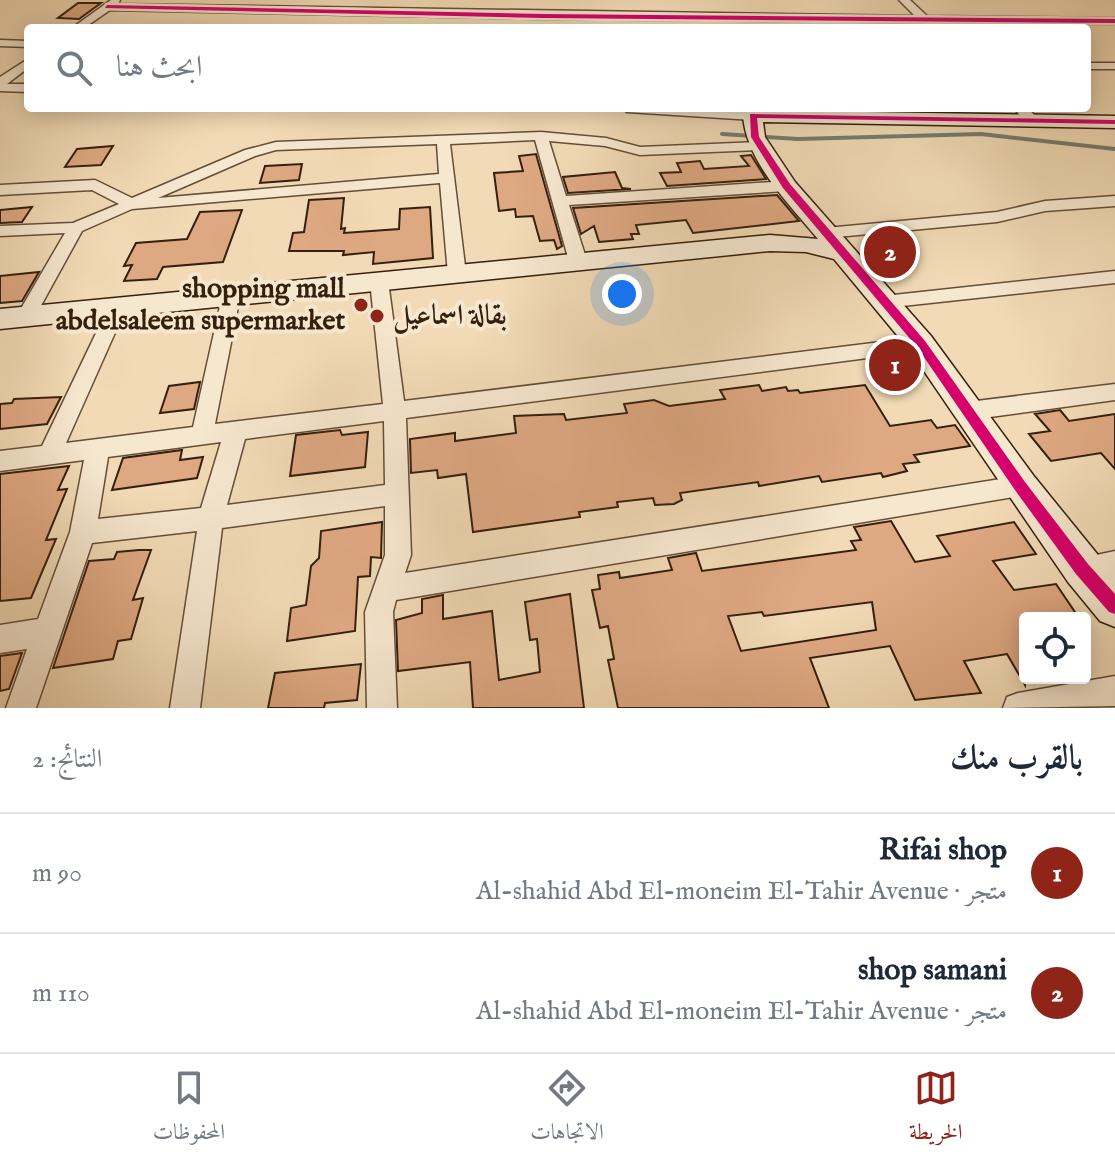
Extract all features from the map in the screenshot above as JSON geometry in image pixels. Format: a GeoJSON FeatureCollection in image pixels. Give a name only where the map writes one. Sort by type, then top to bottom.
{"type":"FeatureCollection","features":[{"type":"Feature","properties":{"kind":"street"},"geometry":{"type":"LineString","coordinates":[[83,24],[117,0]]}},
{"type":"Feature","properties":{"kind":"street"},"geometry":{"type":"LineString","coordinates":[[351,24],[371,0]]}},
{"type":"Feature","properties":{"kind":"street"},"geometry":{"type":"LineString","coordinates":[[540,24],[546,0]]}},
{"type":"Feature","properties":{"kind":"street"},"geometry":{"type":"LineString","coordinates":[[904,0],[929,24]]}},
{"type":"Feature","properties":{"kind":"street"},"geometry":{"type":"LineString","coordinates":[[107,7],[543,16],[740,12],[923,19],[1115,21]]}},
{"type":"Feature","properties":{"kind":"street"},"geometry":{"type":"LineString","coordinates":[[740,12],[745,24]]}},
{"type":"Feature","properties":{"kind":"street"},"geometry":{"type":"LineString","coordinates":[[0,43],[24,44]]}},
{"type":"Feature","properties":{"kind":"street"},"geometry":{"type":"LineString","coordinates":[[0,85],[24,65]]}},
{"type":"Feature","properties":{"kind":"street"},"geometry":{"type":"LineString","coordinates":[[1091,66],[1115,66]]}},
{"type":"Feature","properties":{"kind":"street"},"geometry":{"type":"LineString","coordinates":[[0,85],[24,88]]}},
{"type":"Feature","properties":{"kind":"street"},"geometry":{"type":"LineString","coordinates":[[703,112],[753,116],[784,112],[1027,115],[1115,122]]}},
{"type":"Feature","properties":{"kind":"street"},"geometry":{"type":"LineString","coordinates":[[753,116],[752,130],[759,146],[786,186],[921,344],[1020,486],[1082,569],[1115,606]]}},
{"type":"Feature","properties":{"kind":"street"},"geometry":{"type":"LineString","coordinates":[[0,231],[76,228],[250,153],[276,146],[541,136],[606,142],[640,151],[759,146]]}},
{"type":"Feature","properties":{"kind":"street"},"geometry":{"type":"LineString","coordinates":[[541,136],[578,261]]}},
{"type":"Feature","properties":{"kind":"street"},"geometry":{"type":"LineString","coordinates":[[443,138],[457,274]]}},
{"type":"Feature","properties":{"kind":"street"},"geometry":{"type":"LineString","coordinates":[[0,190],[95,185],[133,205],[449,178]]}},
{"type":"Feature","properties":{"kind":"street"},"geometry":{"type":"LineString","coordinates":[[561,201],[786,186]]}},
{"type":"Feature","properties":{"kind":"street"},"geometry":{"type":"LineString","coordinates":[[12,318],[770,243],[997,217],[1045,206],[1115,201]]}},
{"type":"Feature","properties":{"kind":"street"},"geometry":{"type":"LineString","coordinates":[[12,318],[76,228]]}},
{"type":"Feature","properties":{"kind":"street"},"geometry":{"type":"LineString","coordinates":[[770,243],[806,244],[828,235]]}},
{"type":"Feature","properties":{"kind":"street"},"geometry":{"type":"LineString","coordinates":[[884,302],[1115,277]]}},
{"type":"Feature","properties":{"kind":"street"},"geometry":{"type":"LineString","coordinates":[[379,281],[395,413],[398,555],[386,589],[378,631],[382,708]]}},
{"type":"Feature","properties":{"kind":"street"},"geometry":{"type":"LineString","coordinates":[[202,436],[231,297]]}},
{"type":"Feature","properties":{"kind":"street"},"geometry":{"type":"LineString","coordinates":[[49,455],[117,308]]}},
{"type":"Feature","properties":{"kind":"street"},"geometry":{"type":"LineString","coordinates":[[0,461],[921,344]]}},
{"type":"Feature","properties":{"kind":"street"},"geometry":{"type":"LineString","coordinates":[[968,411],[1115,392]]}},
{"type":"Feature","properties":{"kind":"street"},"geometry":{"type":"LineString","coordinates":[[185,708],[211,517],[235,433]]}},
{"type":"Feature","properties":{"kind":"street"},"geometry":{"type":"LineString","coordinates":[[21,708],[83,532],[98,449]]}},
{"type":"Feature","properties":{"kind":"street"},"geometry":{"type":"LineString","coordinates":[[386,589],[1020,486]]}},
{"type":"Feature","properties":{"kind":"street"},"geometry":{"type":"LineString","coordinates":[[83,532],[313,507],[395,494]]}},
{"type":"Feature","properties":{"kind":"street"},"geometry":{"type":"LineString","coordinates":[[1082,569],[1115,564]]}},
{"type":"Feature","properties":{"kind":"street"},"geometry":{"type":"LineString","coordinates":[[0,639],[47,632]]}},
{"type":"Feature","properties":{"kind":"street"},"geometry":{"type":"LineString","coordinates":[[1018,708],[1115,691]]}},
{"type":"Feature","properties":{"kind":"building"},"geometry":{"type":"Polygon","coordinates":[[[78,3],[101,3],[79,19],[58,18],[78,3]]]}},
{"type":"Feature","properties":{"kind":"building"},"geometry":{"type":"Polygon","coordinates":[[[113,146],[101,165],[65,167],[77,149],[113,146]]]}},
{"type":"Feature","properties":{"kind":"building"},"geometry":{"type":"Polygon","coordinates":[[[536,154],[562,246],[557,249],[554,240],[540,241],[533,216],[516,217],[515,209],[499,211],[494,173],[523,171],[519,156],[536,154]]]}},
{"type":"Feature","properties":{"kind":"building"},"geometry":{"type":"Polygon","coordinates":[[[751,155],[766,179],[667,186],[660,173],[681,172],[677,163],[700,161],[704,169],[749,166],[741,156],[751,155]]]}},
{"type":"Feature","properties":{"kind":"building"},"geometry":{"type":"Polygon","coordinates":[[[302,164],[299,180],[260,183],[265,166],[302,164]]]}},
{"type":"Feature","properties":{"kind":"building"},"geometry":{"type":"Polygon","coordinates":[[[615,172],[622,188],[631,189],[568,193],[563,177],[615,172]]]}},
{"type":"Feature","properties":{"kind":"building"},"geometry":{"type":"Polygon","coordinates":[[[777,195],[799,221],[693,233],[686,220],[636,225],[639,234],[631,234],[633,239],[599,242],[594,226],[581,234],[573,208],[777,195]]]}},
{"type":"Feature","properties":{"kind":"building"},"geometry":{"type":"Polygon","coordinates":[[[344,198],[341,229],[345,228],[344,233],[399,229],[400,209],[430,207],[433,258],[373,264],[374,252],[343,255],[344,251],[289,251],[293,233],[304,232],[309,200],[344,198]]]}},
{"type":"Feature","properties":{"kind":"building"},"geometry":{"type":"Polygon","coordinates":[[[32,207],[22,222],[0,223],[0,210],[32,207]]]}},
{"type":"Feature","properties":{"kind":"building"},"geometry":{"type":"Polygon","coordinates":[[[242,210],[223,262],[163,267],[157,279],[124,281],[132,265],[124,266],[136,243],[187,239],[200,212],[242,210]]]}},
{"type":"Feature","properties":{"kind":"building"},"geometry":{"type":"Polygon","coordinates":[[[39,272],[22,301],[0,303],[0,276],[39,272]]]}},
{"type":"Feature","properties":{"kind":"building"},"geometry":{"type":"Polygon","coordinates":[[[200,382],[194,409],[160,413],[169,386],[200,382]]]}},
{"type":"Feature","properties":{"kind":"building"},"geometry":{"type":"Polygon","coordinates":[[[759,385],[762,391],[786,387],[788,391],[798,390],[800,393],[865,385],[890,426],[931,420],[937,428],[955,425],[970,446],[914,455],[919,462],[903,464],[907,471],[883,477],[881,473],[822,482],[819,476],[759,486],[758,482],[680,493],[682,500],[674,504],[655,505],[653,498],[617,502],[618,507],[579,512],[580,517],[473,532],[466,474],[438,478],[437,470],[411,473],[410,439],[455,433],[455,441],[516,433],[514,416],[564,414],[566,420],[627,413],[624,404],[654,400],[669,406],[725,399],[720,390],[759,385]]]}},
{"type":"Feature","properties":{"kind":"building"},"geometry":{"type":"Polygon","coordinates":[[[61,397],[47,424],[0,429],[0,404],[12,403],[14,399],[61,397]]]}},
{"type":"Feature","properties":{"kind":"building"},"geometry":{"type":"Polygon","coordinates":[[[1060,410],[1069,421],[1115,414],[1115,469],[1101,453],[1051,461],[1029,434],[1050,431],[1035,414],[1060,410]]]}},
{"type":"Feature","properties":{"kind":"building"},"geometry":{"type":"Polygon","coordinates":[[[340,430],[342,435],[368,432],[365,467],[290,476],[296,435],[340,430]]]}},
{"type":"Feature","properties":{"kind":"building"},"geometry":{"type":"Polygon","coordinates":[[[182,450],[180,460],[203,457],[197,478],[112,490],[123,458],[182,450]]]}},
{"type":"Feature","properties":{"kind":"building"},"geometry":{"type":"Polygon","coordinates":[[[69,466],[58,490],[67,489],[46,540],[56,539],[31,598],[0,601],[0,474],[69,466]]]}},
{"type":"Feature","properties":{"kind":"building"},"geometry":{"type":"Polygon","coordinates":[[[891,521],[915,562],[950,556],[937,536],[1014,522],[1036,554],[993,561],[1014,590],[1056,584],[1075,612],[1019,612],[1019,675],[1007,654],[964,661],[981,693],[915,700],[890,646],[810,658],[829,708],[618,708],[608,660],[614,659],[608,626],[600,628],[592,590],[600,589],[598,575],[619,572],[620,578],[672,570],[668,558],[696,553],[702,571],[856,550],[851,541],[861,540],[854,527],[891,521]],[[872,602],[764,616],[762,612],[728,616],[741,651],[876,630],[872,602]]]}},
{"type":"Feature","properties":{"kind":"building"},"geometry":{"type":"Polygon","coordinates":[[[382,522],[381,558],[371,557],[370,576],[358,577],[355,631],[287,641],[291,608],[306,605],[311,566],[319,558],[321,531],[382,522]]]}},
{"type":"Feature","properties":{"kind":"building"},"geometry":{"type":"Polygon","coordinates":[[[151,550],[133,600],[143,598],[131,639],[118,641],[113,659],[53,668],[89,561],[114,559],[117,552],[151,550]]]}},
{"type":"Feature","properties":{"kind":"building"},"geometry":{"type":"Polygon","coordinates":[[[570,594],[584,708],[473,708],[470,662],[398,671],[396,620],[422,613],[422,599],[443,595],[443,619],[492,611],[499,680],[540,672],[537,639],[530,640],[525,602],[570,594]]]}},
{"type":"Feature","properties":{"kind":"building"},"geometry":{"type":"Polygon","coordinates":[[[22,653],[9,689],[0,691],[0,656],[22,653]]]}},
{"type":"Feature","properties":{"kind":"building"},"geometry":{"type":"Polygon","coordinates":[[[361,664],[357,700],[325,703],[324,708],[268,708],[275,673],[361,664]]]}},
{"type":"Feature","properties":{"kind":"waterway"},"geometry":{"type":"LineString","coordinates":[[722,134],[798,139],[981,134],[1115,149]]}},
{"type":"Feature","properties":{"kind":"cycle path"},"geometry":{"type":"LineString","coordinates":[[107,7],[543,16],[1115,21]]}},
{"type":"Feature","properties":{"kind":"cycle path"},"geometry":{"type":"LineString","coordinates":[[1115,122],[753,116],[755,137],[786,186],[921,344],[1020,486],[1082,569],[1115,606]]}},
{"type":"Feature","properties":{"kind":"place","name":"shop samani"},"geometry":{"type":"Point","coordinates":[890,252]}},
{"type":"Feature","properties":{"kind":"place","name":"shopping mall abdelsaleem supermarket"},"geometry":{"type":"Point","coordinates":[361,305]}},
{"type":"Feature","properties":{"kind":"place","name":"بقالة اسماعيل"},"geometry":{"type":"Point","coordinates":[377,316]}},
{"type":"Feature","properties":{"kind":"place","name":"Rifai shop"},"geometry":{"type":"Point","coordinates":[895,365]}}]}
